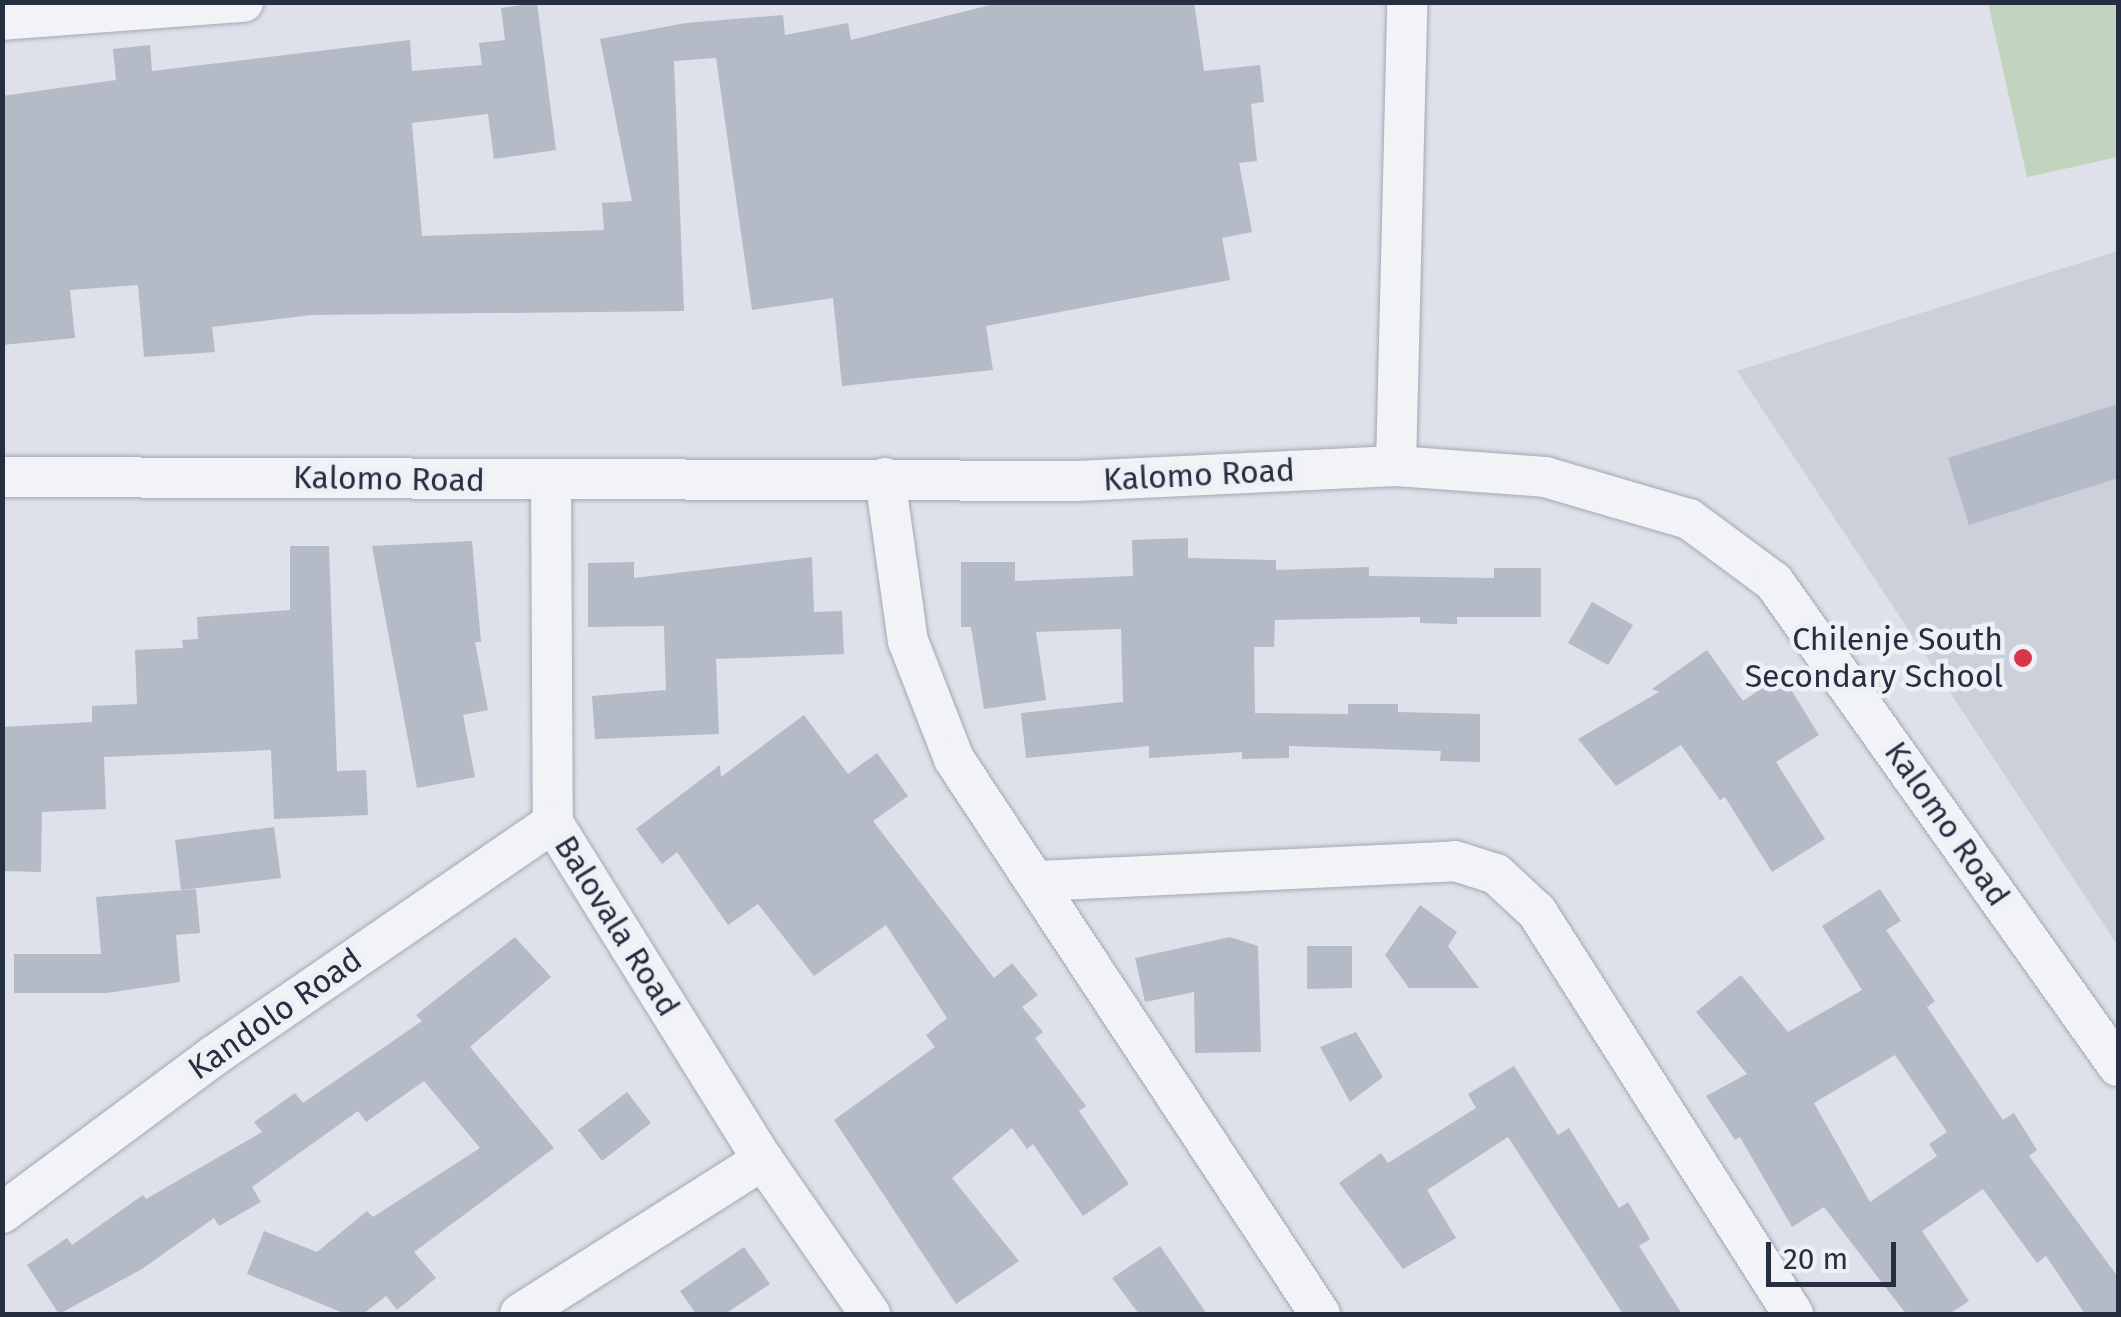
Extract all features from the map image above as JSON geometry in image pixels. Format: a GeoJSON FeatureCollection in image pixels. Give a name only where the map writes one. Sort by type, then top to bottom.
{"type":"FeatureCollection","features":[{"type":"Feature","properties":{"kind":"street"},"geometry":{"type":"LineString","coordinates":[[2,20],[243,2]]}},
{"type":"Feature","properties":{"kind":"street"},"geometry":{"type":"LineString","coordinates":[[1396,466],[1407,2]]}},
{"type":"Feature","properties":{"kind":"street","name":"Kalomo Road"},"geometry":{"type":"LineString","coordinates":[[2,477],[1076,481],[1396,466],[1545,477],[1689,520],[1774,582],[2118,1066]]}},
{"type":"Feature","properties":{"kind":"street"},"geometry":{"type":"LineString","coordinates":[[885,478],[908,641],[954,759],[1320,1314]]}},
{"type":"Feature","properties":{"kind":"street","name":"Balovala Road"},"geometry":{"type":"LineString","coordinates":[[552,480],[552,823],[764,1160],[870,1314]]}},
{"type":"Feature","properties":{"kind":"street","name":"Kandolo Road"},"geometry":{"type":"LineString","coordinates":[[2,1213],[215,1055],[552,823]]}},
{"type":"Feature","properties":{"kind":"street"},"geometry":{"type":"LineString","coordinates":[[1038,881],[1455,861],[1496,874],[1546,926],[1793,1314]]}},
{"type":"Feature","properties":{"kind":"street"},"geometry":{"type":"LineString","coordinates":[[520,1314],[764,1160]]}},
{"type":"Feature","properties":{"kind":"shaded area","name":"Chilenje South Secondary School"},"geometry":{"type":"Polygon","coordinates":[[[2118,251],[2118,946],[1737,371],[2118,251]]]}},
{"type":"Feature","properties":{"kind":"green space"},"geometry":{"type":"Polygon","coordinates":[[[1988,3],[2118,3],[2118,157],[2027,177],[1988,3]]]}},
{"type":"Feature","properties":{"kind":"building"},"geometry":{"type":"Polygon","coordinates":[[[1002,2],[1194,2],[1204,71],[1260,65],[1264,102],[1251,104],[1257,161],[1239,163],[1252,232],[1222,238],[1230,280],[986,326],[993,370],[842,386],[833,298],[752,310],[716,58],[674,61],[684,311],[312,315],[212,327],[215,352],[144,357],[138,285],[70,290],[75,338],[2,345],[2,96],[116,80],[113,49],[150,45],[152,71],[410,40],[412,71],[482,65],[479,43],[505,40],[501,8],[537,3],[556,150],[494,159],[488,114],[412,123],[422,236],[604,230],[602,203],[632,201],[600,39],[686,23],[783,15],[785,35],[848,23],[851,40],[1002,2]]]}},
{"type":"Feature","properties":{"kind":"building"},"geometry":{"type":"Polygon","coordinates":[[[2118,404],[2118,478],[1969,525],[1948,458],[2118,404]]]}},
{"type":"Feature","properties":{"kind":"building"},"geometry":{"type":"Polygon","coordinates":[[[1188,538],[1188,558],[1276,560],[1276,570],[1369,567],[1369,576],[1494,578],[1494,568],[1541,568],[1541,617],[1457,617],[1457,624],[1420,623],[1420,617],[1275,620],[1274,647],[1254,647],[1255,713],[1348,714],[1348,704],[1398,704],[1398,712],[1480,714],[1480,762],[1440,761],[1441,751],[1289,746],[1289,758],[1242,759],[1242,752],[1149,758],[1149,746],[1026,758],[1021,713],[1123,702],[1121,629],[1036,632],[1046,700],[984,709],[971,627],[961,627],[961,562],[1015,562],[1015,581],[1133,576],[1132,540],[1188,538]]]}},
{"type":"Feature","properties":{"kind":"building"},"geometry":{"type":"Polygon","coordinates":[[[472,541],[481,642],[475,642],[488,710],[463,715],[475,777],[417,788],[372,546],[472,541]]]}},
{"type":"Feature","properties":{"kind":"building"},"geometry":{"type":"Polygon","coordinates":[[[290,546],[329,546],[337,771],[366,770],[368,815],[274,819],[271,750],[104,757],[106,809],[42,812],[41,872],[2,871],[2,727],[92,722],[92,706],[137,704],[135,650],[183,648],[182,640],[198,639],[197,617],[290,610],[290,546]]]}},
{"type":"Feature","properties":{"kind":"building"},"geometry":{"type":"Polygon","coordinates":[[[812,557],[814,612],[842,611],[844,654],[716,659],[719,734],[595,739],[592,696],[666,690],[664,626],[588,627],[588,563],[634,562],[634,578],[812,557]]]}},
{"type":"Feature","properties":{"kind":"building"},"geometry":{"type":"Polygon","coordinates":[[[1592,602],[1633,625],[1608,665],[1568,643],[1592,602]]]}},
{"type":"Feature","properties":{"kind":"building"},"geometry":{"type":"Polygon","coordinates":[[[1707,650],[1743,701],[1782,675],[1819,735],[1776,762],[1825,839],[1772,872],[1725,797],[1720,800],[1681,745],[1616,786],[1578,739],[1659,692],[1652,689],[1707,650]]]}},
{"type":"Feature","properties":{"kind":"building"},"geometry":{"type":"Polygon","coordinates":[[[804,715],[848,774],[877,753],[908,796],[873,821],[994,978],[1012,963],[1038,995],[1022,1007],[1043,1032],[1035,1038],[1086,1106],[1079,1111],[1129,1184],[1083,1216],[1033,1144],[1027,1149],[1012,1128],[952,1178],[1019,1261],[956,1304],[834,1120],[935,1047],[926,1035],[947,1018],[886,925],[814,976],[758,904],[728,925],[677,852],[662,864],[636,829],[720,765],[721,777],[804,715]]]}},
{"type":"Feature","properties":{"kind":"building"},"geometry":{"type":"Polygon","coordinates":[[[274,827],[281,878],[181,890],[175,840],[274,827]]]}},
{"type":"Feature","properties":{"kind":"building"},"geometry":{"type":"Polygon","coordinates":[[[196,889],[200,933],[176,935],[180,982],[107,993],[14,993],[14,954],[101,954],[96,897],[196,889]]]}},
{"type":"Feature","properties":{"kind":"building"},"geometry":{"type":"Polygon","coordinates":[[[1880,889],[1901,921],[1886,930],[1935,1001],[1927,1007],[2003,1120],[2014,1113],[2037,1150],[2029,1156],[2118,1277],[2118,1314],[2085,1314],[2046,1256],[2037,1263],[1983,1189],[1922,1231],[1969,1301],[1949,1314],[1906,1314],[1824,1207],[1792,1227],[1740,1137],[1735,1140],[1706,1096],[1747,1074],[1696,1012],[1741,975],[1788,1032],[1862,990],[1822,926],[1880,889]],[[1895,1055],[1814,1103],[1870,1202],[1937,1156],[1929,1144],[1947,1132],[1895,1055]]]}},
{"type":"Feature","properties":{"kind":"building"},"geometry":{"type":"Polygon","coordinates":[[[1420,905],[1457,932],[1448,946],[1479,988],[1409,988],[1385,955],[1420,905]]]}},
{"type":"Feature","properties":{"kind":"building"},"geometry":{"type":"Polygon","coordinates":[[[515,937],[551,977],[470,1047],[554,1148],[414,1252],[436,1278],[397,1310],[386,1296],[363,1314],[346,1314],[247,1274],[264,1231],[317,1252],[367,1211],[373,1217],[480,1148],[424,1081],[366,1122],[358,1111],[252,1187],[261,1202],[219,1226],[214,1218],[142,1269],[59,1314],[27,1265],[67,1238],[72,1245],[143,1195],[146,1199],[262,1132],[254,1122],[295,1093],[303,1103],[422,1021],[416,1015],[515,937]]]}},
{"type":"Feature","properties":{"kind":"building"},"geometry":{"type":"Polygon","coordinates":[[[1230,937],[1258,946],[1261,1052],[1195,1053],[1194,992],[1145,1002],[1135,958],[1230,937]]]}},
{"type":"Feature","properties":{"kind":"building"},"geometry":{"type":"Polygon","coordinates":[[[1307,946],[1352,946],[1352,988],[1307,989],[1307,946]]]}},
{"type":"Feature","properties":{"kind":"building"},"geometry":{"type":"Polygon","coordinates":[[[1356,1032],[1383,1077],[1350,1102],[1320,1047],[1356,1032]]]}},
{"type":"Feature","properties":{"kind":"building"},"geometry":{"type":"Polygon","coordinates":[[[1514,1066],[1558,1135],[1569,1128],[1619,1208],[1628,1202],[1650,1239],[1639,1246],[1682,1314],[1623,1314],[1508,1137],[1427,1190],[1456,1238],[1403,1269],[1339,1183],[1381,1153],[1388,1163],[1476,1108],[1468,1094],[1514,1066]]]}},
{"type":"Feature","properties":{"kind":"building"},"geometry":{"type":"Polygon","coordinates":[[[627,1092],[651,1123],[602,1161],[578,1130],[627,1092]]]}},
{"type":"Feature","properties":{"kind":"building"},"geometry":{"type":"Polygon","coordinates":[[[1160,1246],[1207,1314],[1139,1314],[1112,1278],[1160,1246]]]}},
{"type":"Feature","properties":{"kind":"building"},"geometry":{"type":"Polygon","coordinates":[[[744,1247],[770,1284],[725,1314],[696,1314],[680,1291],[744,1247]]]}},
{"type":"Feature","properties":{"kind":"place","name":"Chilenje South Secondary School"},"geometry":{"type":"Point","coordinates":[2023,658]}}]}
